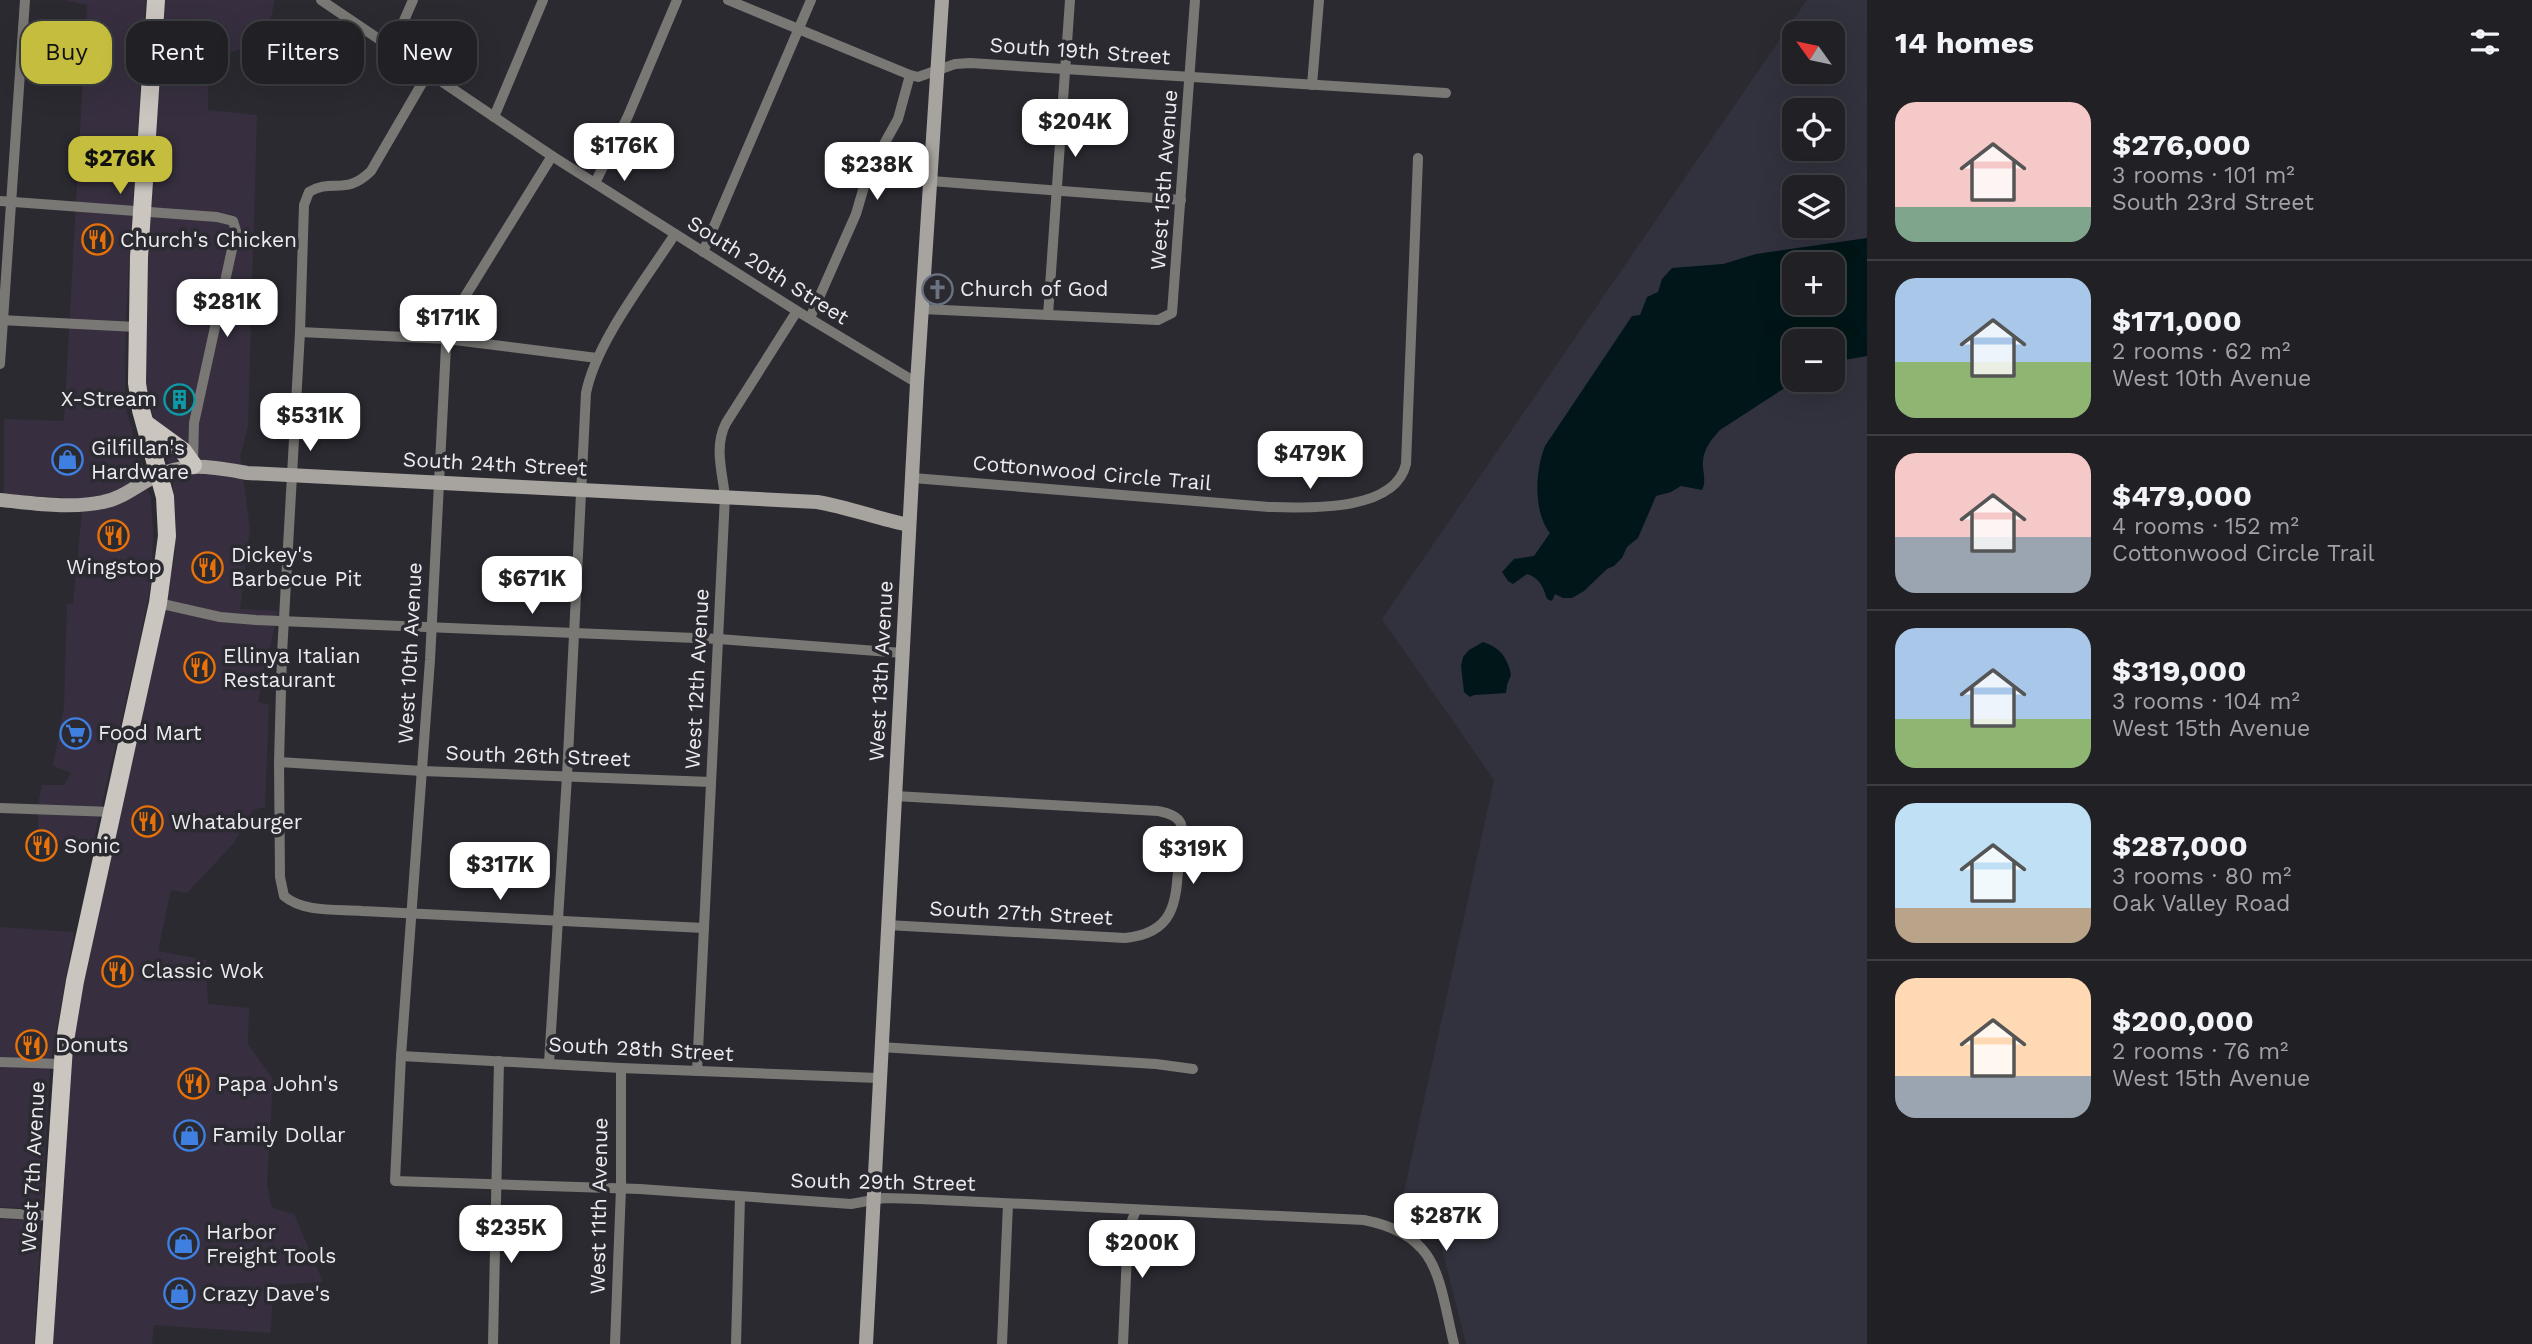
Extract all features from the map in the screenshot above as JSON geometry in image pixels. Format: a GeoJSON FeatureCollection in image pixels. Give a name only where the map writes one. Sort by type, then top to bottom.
{"type":"FeatureCollection","features":[{"type":"Feature","properties":{"kind":"main road","name":"West 7th Avenue"},"geometry":{"type":"LineString","coordinates":[[44,1344],[62,1064],[75,981],[158,603],[167,537],[165,497],[137,384],[136,327],[156,0]]}},
{"type":"Feature","properties":{"kind":"main road"},"geometry":{"type":"LineString","coordinates":[[146,424],[183,451],[193,465]]}},
{"type":"Feature","properties":{"kind":"street"},"geometry":{"type":"LineString","coordinates":[[0,364],[6,202],[25,0]]}},
{"type":"Feature","properties":{"kind":"street","name":"South 20th Street"},"geometry":{"type":"LineString","coordinates":[[321,0],[378,39]]}},
{"type":"Feature","properties":{"kind":"street"},"geometry":{"type":"LineString","coordinates":[[404,21],[413,0]]}},
{"type":"Feature","properties":{"kind":"street"},"geometry":{"type":"LineString","coordinates":[[494,117],[543,0]]}},
{"type":"Feature","properties":{"kind":"street"},"geometry":{"type":"LineString","coordinates":[[595,183],[628,116],[677,0]]}},
{"type":"Feature","properties":{"kind":"street","name":"South 19th Street"},"geometry":{"type":"LineString","coordinates":[[729,0],[918,77],[955,64],[970,63],[1446,93]]}},
{"type":"Feature","properties":{"kind":"street"},"geometry":{"type":"LineString","coordinates":[[703,252],[811,0]]}},
{"type":"Feature","properties":{"kind":"street","name":"West 13th Avenue"},"geometry":{"type":"LineString","coordinates":[[866,1344],[878,1077],[917,383],[942,0]]}},
{"type":"Feature","properties":{"kind":"street"},"geometry":{"type":"LineString","coordinates":[[922,309],[1048,315],[1070,0]]}},
{"type":"Feature","properties":{"kind":"street","name":"West 15th Avenue"},"geometry":{"type":"LineString","coordinates":[[1048,315],[1158,320],[1172,313],[1195,0]]}},
{"type":"Feature","properties":{"kind":"street"},"geometry":{"type":"LineString","coordinates":[[1312,85],[1319,0]]}},
{"type":"Feature","properties":{"kind":"street"},"geometry":{"type":"LineString","coordinates":[[810,318],[856,214],[868,173],[898,119],[910,75]]}},
{"type":"Feature","properties":{"kind":"street"},"geometry":{"type":"LineString","coordinates":[[422,84],[371,171],[363,179],[347,187],[322,187],[309,191],[304,205],[279,762],[280,877],[284,897],[306,907],[704,928]]}},
{"type":"Feature","properties":{"kind":"street","name":"South 20th Street"},"geometry":{"type":"LineString","coordinates":[[444,84],[703,252],[917,383]]}},
{"type":"Feature","properties":{"kind":"street","name":"West 10th Avenue"},"geometry":{"type":"LineString","coordinates":[[395,1181],[401,1056],[432,628],[447,339],[461,303],[552,156]]}},
{"type":"Feature","properties":{"kind":"street","name":"Cottonwood Circle Trail"},"geometry":{"type":"LineString","coordinates":[[913,478],[1269,507],[1352,502],[1374,498],[1389,491],[1404,476],[1406,464],[1418,158]]}},
{"type":"Feature","properties":{"kind":"street"},"geometry":{"type":"LineString","coordinates":[[930,181],[1181,200]]}},
{"type":"Feature","properties":{"kind":"street"},"geometry":{"type":"LineString","coordinates":[[6,202],[217,217],[233,221],[236,231],[194,423],[193,465]]}},
{"type":"Feature","properties":{"kind":"street"},"geometry":{"type":"LineString","coordinates":[[549,1063],[575,633],[586,393],[597,358],[608,338],[675,234]]}},
{"type":"Feature","properties":{"kind":"street","name":"West 12th Avenue"},"geometry":{"type":"LineString","coordinates":[[697,1071],[725,496],[719,447],[721,433],[797,311]]}},
{"type":"Feature","properties":{"kind":"street"},"geometry":{"type":"LineString","coordinates":[[2,320],[136,327]]}},
{"type":"Feature","properties":{"kind":"street"},"geometry":{"type":"LineString","coordinates":[[300,332],[447,339],[597,358]]}},
{"type":"Feature","properties":{"kind":"street","name":"South 24th Street"},"geometry":{"type":"LineString","coordinates":[[0,500],[50,504],[102,503],[117,499],[160,475],[193,465],[247,473],[725,496],[839,505],[909,525]]}},
{"type":"Feature","properties":{"kind":"street"},"geometry":{"type":"LineString","coordinates":[[158,603],[220,617],[719,639],[903,653]]}},
{"type":"Feature","properties":{"kind":"street","name":"South 26th Street"},"geometry":{"type":"LineString","coordinates":[[279,762],[422,771],[711,782]]}},
{"type":"Feature","properties":{"kind":"street","name":"South 27th Street"},"geometry":{"type":"LineString","coordinates":[[887,925],[1138,937],[1164,922],[1176,901],[1182,828],[1175,817],[1158,811],[895,796]]}},
{"type":"Feature","properties":{"kind":"street"},"geometry":{"type":"LineString","coordinates":[[0,808],[113,812]]}},
{"type":"Feature","properties":{"kind":"street"},"geometry":{"type":"LineString","coordinates":[[880,1047],[1156,1064],[1193,1069]]}},
{"type":"Feature","properties":{"kind":"street","name":"South 28th Street"},"geometry":{"type":"LineString","coordinates":[[401,1056],[621,1068],[878,1077]]}},
{"type":"Feature","properties":{"kind":"street"},"geometry":{"type":"LineString","coordinates":[[493,1344],[499,1061]]}},
{"type":"Feature","properties":{"kind":"street"},"geometry":{"type":"LineString","coordinates":[[0,1062],[62,1064]]}},
{"type":"Feature","properties":{"kind":"street","name":"West 11th Avenue"},"geometry":{"type":"LineString","coordinates":[[615,1344],[621,1188],[621,1068]]}},
{"type":"Feature","properties":{"kind":"street","name":"South 29th Street"},"geometry":{"type":"LineString","coordinates":[[395,1181],[621,1188],[851,1204],[884,1198],[919,1199],[1371,1221],[1398,1230],[1420,1243],[1432,1261],[1454,1344]]}},
{"type":"Feature","properties":{"kind":"street"},"geometry":{"type":"LineString","coordinates":[[736,1344],[740,1197]]}},
{"type":"Feature","properties":{"kind":"street"},"geometry":{"type":"LineString","coordinates":[[1002,1344],[1009,1204]]}},
{"type":"Feature","properties":{"kind":"street"},"geometry":{"type":"LineString","coordinates":[[1123,1344],[1128,1231],[1136,1210]]}},
{"type":"Feature","properties":{"kind":"street"},"geometry":{"type":"LineString","coordinates":[[0,1213],[53,1216]]}},
{"type":"Feature","properties":{"kind":"shaded area"},"geometry":{"type":"Polygon","coordinates":[[[64,0],[146,0],[145,21],[126,21],[126,84],[141,84],[126,313],[125,406],[145,473],[138,481],[113,495],[84,499],[4,494],[4,419],[64,421],[83,84],[112,84],[112,21],[86,21],[87,5],[64,0]]]}},
{"type":"Feature","properties":{"kind":"shaded area"},"geometry":{"type":"Polygon","coordinates":[[[163,0],[275,0],[270,21],[242,21],[242,49],[228,53],[228,21],[162,21],[163,0]]]}},
{"type":"Feature","properties":{"kind":"shaded area"},"geometry":{"type":"Polygon","coordinates":[[[1807,0],[1867,0],[1867,1344],[1466,1344],[1434,1217],[1400,1210],[1494,780],[1382,619],[1782,36],[1782,84],[1845,84],[1845,21],[1793,21],[1807,0]]]}},
{"type":"Feature","properties":{"kind":"shaded area"},"geometry":{"type":"Polygon","coordinates":[[[158,84],[208,84],[208,110],[257,115],[248,427],[240,456],[242,469],[169,465],[156,429],[147,389],[143,336],[158,84]]]}},
{"type":"Feature","properties":{"kind":"shaded area"},"geometry":{"type":"Polygon","coordinates":[[[1867,238],[1867,356],[1845,360],[1845,329],[1782,329],[1782,390],[1720,430],[1711,440],[1704,456],[1702,490],[1681,486],[1656,496],[1638,538],[1627,547],[1622,558],[1572,598],[1555,594],[1552,601],[1547,599],[1540,584],[1527,574],[1513,584],[1508,581],[1502,572],[1514,559],[1534,556],[1550,533],[1544,524],[1537,491],[1539,467],[1545,446],[1632,316],[1640,315],[1647,297],[1658,292],[1662,279],[1672,268],[1723,264],[1756,254],[1867,238]]]}},
{"type":"Feature","properties":{"kind":"shaded area"},"geometry":{"type":"Polygon","coordinates":[[[195,470],[243,478],[250,528],[240,609],[278,611],[258,702],[269,705],[265,807],[253,810],[234,843],[187,893],[171,890],[158,951],[206,960],[208,1004],[249,1008],[248,1044],[273,1079],[267,1185],[272,1208],[294,1214],[323,1282],[274,1285],[270,1333],[154,1325],[152,1344],[51,1344],[67,1079],[85,970],[175,554],[172,475],[195,470]]]}},
{"type":"Feature","properties":{"kind":"shaded area"},"geometry":{"type":"Polygon","coordinates":[[[147,489],[151,498],[153,532],[152,579],[93,843],[38,840],[38,804],[42,785],[64,785],[71,773],[53,766],[64,707],[67,603],[73,604],[82,511],[95,511],[115,505],[147,489]]]}},
{"type":"Feature","properties":{"kind":"shaded area"},"geometry":{"type":"Polygon","coordinates":[[[1483,642],[1502,654],[1511,675],[1506,693],[1470,697],[1464,692],[1461,666],[1463,657],[1483,642]]]}},
{"type":"Feature","properties":{"kind":"shaded area"},"geometry":{"type":"Polygon","coordinates":[[[0,927],[74,932],[51,1060],[0,1057],[0,927]]]}},
{"type":"Feature","properties":{"kind":"shaded area"},"geometry":{"type":"Polygon","coordinates":[[[0,1067],[50,1069],[42,1209],[0,1207],[0,1067]]]}},
{"type":"Feature","properties":{"kind":"shaded area"},"geometry":{"type":"Polygon","coordinates":[[[0,1219],[41,1221],[34,1344],[0,1344],[0,1219]]]}},
{"type":"Feature","properties":{"kind":"place","name":"Church's Chicken"},"geometry":{"type":"Point","coordinates":[97,240]}},
{"type":"Feature","properties":{"kind":"place","name":"Church of God"},"geometry":{"type":"Point","coordinates":[937,289]}},
{"type":"Feature","properties":{"kind":"place","name":"X-Stream"},"geometry":{"type":"Point","coordinates":[180,399]}},
{"type":"Feature","properties":{"kind":"place","name":"Gilfillan's Hardware"},"geometry":{"type":"Point","coordinates":[68,460]}},
{"type":"Feature","properties":{"kind":"place","name":"Wingstop"},"geometry":{"type":"Point","coordinates":[114,535]}},
{"type":"Feature","properties":{"kind":"place","name":"Dickey's Barbecue Pit"},"geometry":{"type":"Point","coordinates":[208,567]}},
{"type":"Feature","properties":{"kind":"place","name":"Ellinya Italian Restaurant"},"geometry":{"type":"Point","coordinates":[200,668]}},
{"type":"Feature","properties":{"kind":"place","name":"Food Mart"},"geometry":{"type":"Point","coordinates":[75,733]}},
{"type":"Feature","properties":{"kind":"place","name":"Whataburger"},"geometry":{"type":"Point","coordinates":[148,822]}},
{"type":"Feature","properties":{"kind":"place","name":"Sonic"},"geometry":{"type":"Point","coordinates":[41,846]}},
{"type":"Feature","properties":{"kind":"place","name":"Classic Wok"},"geometry":{"type":"Point","coordinates":[118,971]}},
{"type":"Feature","properties":{"kind":"place","name":"Donuts"},"geometry":{"type":"Point","coordinates":[32,1045]}},
{"type":"Feature","properties":{"kind":"place","name":"Papa John's"},"geometry":{"type":"Point","coordinates":[194,1084]}},
{"type":"Feature","properties":{"kind":"place","name":"Family Dollar"},"geometry":{"type":"Point","coordinates":[189,1135]}},
{"type":"Feature","properties":{"kind":"place","name":"Harbor Freight Tools"},"geometry":{"type":"Point","coordinates":[183,1244]}},
{"type":"Feature","properties":{"kind":"place","name":"Crazy Dave's"},"geometry":{"type":"Point","coordinates":[179,1294]}}]}
